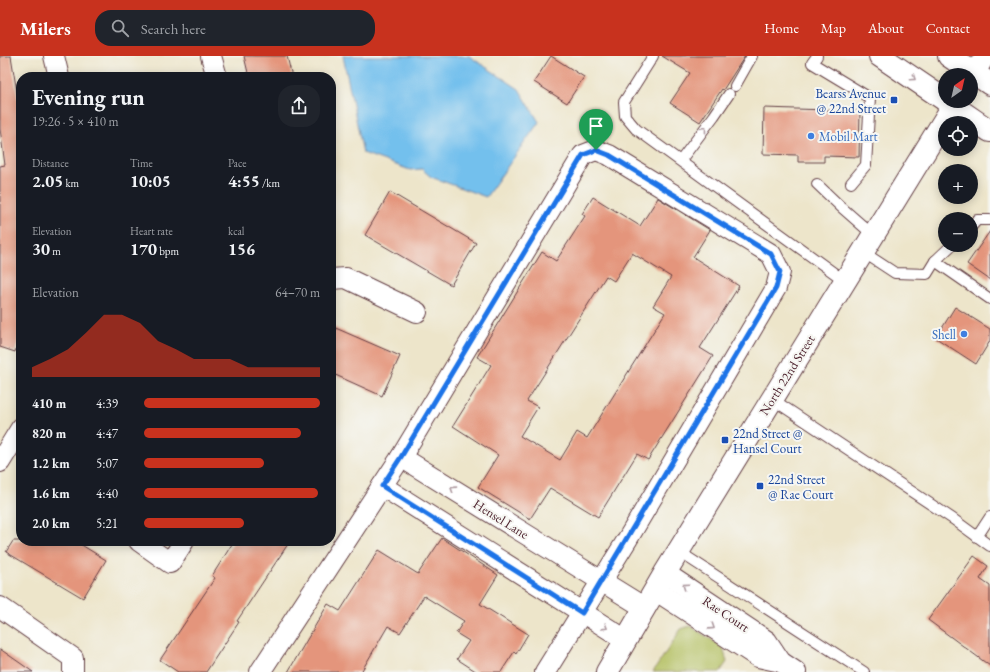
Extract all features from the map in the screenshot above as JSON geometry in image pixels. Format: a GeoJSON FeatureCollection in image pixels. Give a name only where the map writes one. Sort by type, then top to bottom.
{"type":"FeatureCollection","features":[{"type":"Feature","properties":{"kind":"street"},"geometry":{"type":"LineString","coordinates":[[54,56],[58,72]]}},
{"type":"Feature","properties":{"kind":"street"},"geometry":{"type":"LineString","coordinates":[[211,56],[216,72]]}},
{"type":"Feature","properties":{"kind":"street"},"geometry":{"type":"LineString","coordinates":[[880,56],[938,94]]}},
{"type":"Feature","properties":{"kind":"street"},"geometry":{"type":"LineString","coordinates":[[948,56],[980,73]]}},
{"type":"Feature","properties":{"kind":"street","name":"North 22nd Street"},"geometry":{"type":"LineString","coordinates":[[607,672],[678,551],[868,244],[947,108]]}},
{"type":"Feature","properties":{"kind":"street"},"geometry":{"type":"LineString","coordinates":[[958,108],[990,131]]}},
{"type":"Feature","properties":{"kind":"street"},"geometry":{"type":"LineString","coordinates":[[260,672],[401,457],[583,155],[596,150],[609,155],[771,254],[780,272],[776,288],[602,581],[545,672]]}},
{"type":"Feature","properties":{"kind":"street"},"geometry":{"type":"LineString","coordinates":[[336,279],[346,278],[417,312]]}},
{"type":"Feature","properties":{"kind":"street"},"geometry":{"type":"LineString","coordinates":[[10,456],[16,441]]}},
{"type":"Feature","properties":{"kind":"street","name":"Hensel Lane"},"geometry":{"type":"LineString","coordinates":[[401,457],[602,581]]}},
{"type":"Feature","properties":{"kind":"street"},"geometry":{"type":"LineString","coordinates":[[382,486],[626,640]]}},
{"type":"Feature","properties":{"kind":"street"},"geometry":{"type":"LineString","coordinates":[[146,546],[170,563],[181,546]]}},
{"type":"Feature","properties":{"kind":"street"},"geometry":{"type":"LineString","coordinates":[[602,581],[645,608]]}},
{"type":"Feature","properties":{"kind":"street","name":"Rae Court"},"geometry":{"type":"LineString","coordinates":[[660,581],[767,642],[784,669]]}},
{"type":"Feature","properties":{"kind":"street"},"geometry":{"type":"LineString","coordinates":[[0,607],[73,658],[73,672]]}},
{"type":"Feature","properties":{"kind":"lane"},"geometry":{"type":"LineString","coordinates":[[653,56],[624,102],[625,116],[636,129],[681,160],[845,281]]}},
{"type":"Feature","properties":{"kind":"lane"},"geometry":{"type":"LineString","coordinates":[[681,160],[732,90],[752,56]]}},
{"type":"Feature","properties":{"kind":"lane"},"geometry":{"type":"LineString","coordinates":[[817,56],[812,63],[870,98],[866,165],[851,183]]}},
{"type":"Feature","properties":{"kind":"lane"},"geometry":{"type":"LineString","coordinates":[[817,184],[840,206],[868,244],[895,273],[928,274],[936,261],[945,252]]}},
{"type":"Feature","properties":{"kind":"lane"},"geometry":{"type":"LineString","coordinates":[[978,220],[990,220]]}},
{"type":"Feature","properties":{"kind":"lane"},"geometry":{"type":"LineString","coordinates":[[936,261],[990,299]]}},
{"type":"Feature","properties":{"kind":"lane"},"geometry":{"type":"LineString","coordinates":[[772,399],[953,519],[990,546]]}},
{"type":"Feature","properties":{"kind":"lane"},"geometry":{"type":"LineString","coordinates":[[977,537],[990,517]]}},
{"type":"Feature","properties":{"kind":"lane"},"geometry":{"type":"LineString","coordinates":[[678,551],[864,672]]}},
{"type":"Feature","properties":{"kind":"green space"},"geometry":{"type":"Polygon","coordinates":[[[690,626],[723,647],[727,662],[720,672],[653,672],[681,629],[690,626]]]}},
{"type":"Feature","properties":{"kind":"water"},"geometry":{"type":"Polygon","coordinates":[[[343,56],[469,56],[519,89],[539,122],[486,197],[431,177],[422,169],[410,170],[363,153],[343,56]]]}},
{"type":"Feature","properties":{"kind":"building"},"geometry":{"type":"Polygon","coordinates":[[[0,56],[11,56],[16,87],[15,352],[0,347],[0,166],[5,165],[0,129],[0,56]]]}},
{"type":"Feature","properties":{"kind":"building"},"geometry":{"type":"Polygon","coordinates":[[[244,56],[287,56],[291,72],[248,72],[244,56]]]}},
{"type":"Feature","properties":{"kind":"building"},"geometry":{"type":"Polygon","coordinates":[[[551,56],[584,77],[567,103],[534,82],[551,56]]]}},
{"type":"Feature","properties":{"kind":"building"},"geometry":{"type":"Polygon","coordinates":[[[662,56],[745,56],[700,122],[670,103],[690,73],[662,56]]]}},
{"type":"Feature","properties":{"kind":"building"},"geometry":{"type":"Polygon","coordinates":[[[764,108],[860,111],[859,157],[824,156],[824,162],[798,162],[798,155],[763,154],[764,108]]]}},
{"type":"Feature","properties":{"kind":"building"},"geometry":{"type":"Polygon","coordinates":[[[390,192],[476,243],[451,285],[365,235],[390,192]]]}},
{"type":"Feature","properties":{"kind":"building"},"geometry":{"type":"Polygon","coordinates":[[[593,197],[640,226],[658,198],[710,230],[693,257],[739,286],[700,348],[713,356],[648,460],[637,454],[598,517],[550,488],[530,519],[478,487],[498,455],[453,426],[491,365],[477,357],[542,252],[556,261],[585,216],[582,214],[593,197]],[[632,253],[614,281],[606,276],[527,401],[538,407],[520,436],[560,460],[577,432],[587,438],[665,313],[653,306],[671,277],[632,253]]]}},
{"type":"Feature","properties":{"kind":"building"},"geometry":{"type":"Polygon","coordinates":[[[990,231],[990,280],[967,264],[975,252],[978,252],[978,248],[990,231]]]}},
{"type":"Feature","properties":{"kind":"building","name":"Shell"},"geometry":{"type":"Polygon","coordinates":[[[955,307],[990,329],[990,341],[976,364],[936,338],[955,307]]]}},
{"type":"Feature","properties":{"kind":"building"},"geometry":{"type":"Polygon","coordinates":[[[336,328],[400,356],[382,396],[336,375],[336,328]]]}},
{"type":"Feature","properties":{"kind":"building"},"geometry":{"type":"Polygon","coordinates":[[[442,538],[498,575],[480,604],[528,634],[516,654],[514,652],[501,672],[477,672],[457,659],[469,641],[456,633],[464,621],[424,596],[400,633],[388,626],[361,672],[288,672],[328,604],[340,611],[379,550],[418,574],[442,538]]]}},
{"type":"Feature","properties":{"kind":"building"},"geometry":{"type":"Polygon","coordinates":[[[13,541],[16,541],[16,546],[83,546],[106,560],[83,598],[6,552],[13,541]]]}},
{"type":"Feature","properties":{"kind":"building"},"geometry":{"type":"Polygon","coordinates":[[[231,546],[287,546],[237,621],[239,622],[206,672],[178,672],[160,660],[215,578],[212,576],[231,546]]]}},
{"type":"Feature","properties":{"kind":"building"},"geometry":{"type":"Polygon","coordinates":[[[974,556],[988,566],[980,579],[990,586],[990,666],[928,620],[974,556]]]}},
{"type":"Feature","properties":{"kind":"building"},"geometry":{"type":"Polygon","coordinates":[[[0,649],[33,672],[0,672],[0,649]]]}},
{"type":"Feature","properties":{"kind":"place","name":"Bearss Avenue @ 22nd Street"},"geometry":{"type":"Point","coordinates":[894,100]}},
{"type":"Feature","properties":{"kind":"place","name":"Mobil Mart"},"geometry":{"type":"Point","coordinates":[811,136]}},
{"type":"Feature","properties":{"kind":"place","name":"Shell"},"geometry":{"type":"Point","coordinates":[964,334]}},
{"type":"Feature","properties":{"kind":"place","name":"22nd Street @ Hansel Court"},"geometry":{"type":"Point","coordinates":[725,440]}},
{"type":"Feature","properties":{"kind":"place","name":"22nd Street @ Rae Court"},"geometry":{"type":"Point","coordinates":[760,486]}},
{"type":"Feature","properties":{"kind":"route"},"geometry":{"type":"LineString","coordinates":[[596,150],[609,155],[771,254],[780,272],[776,288],[582,613],[382,486],[583,155],[596,150]]}}]}
